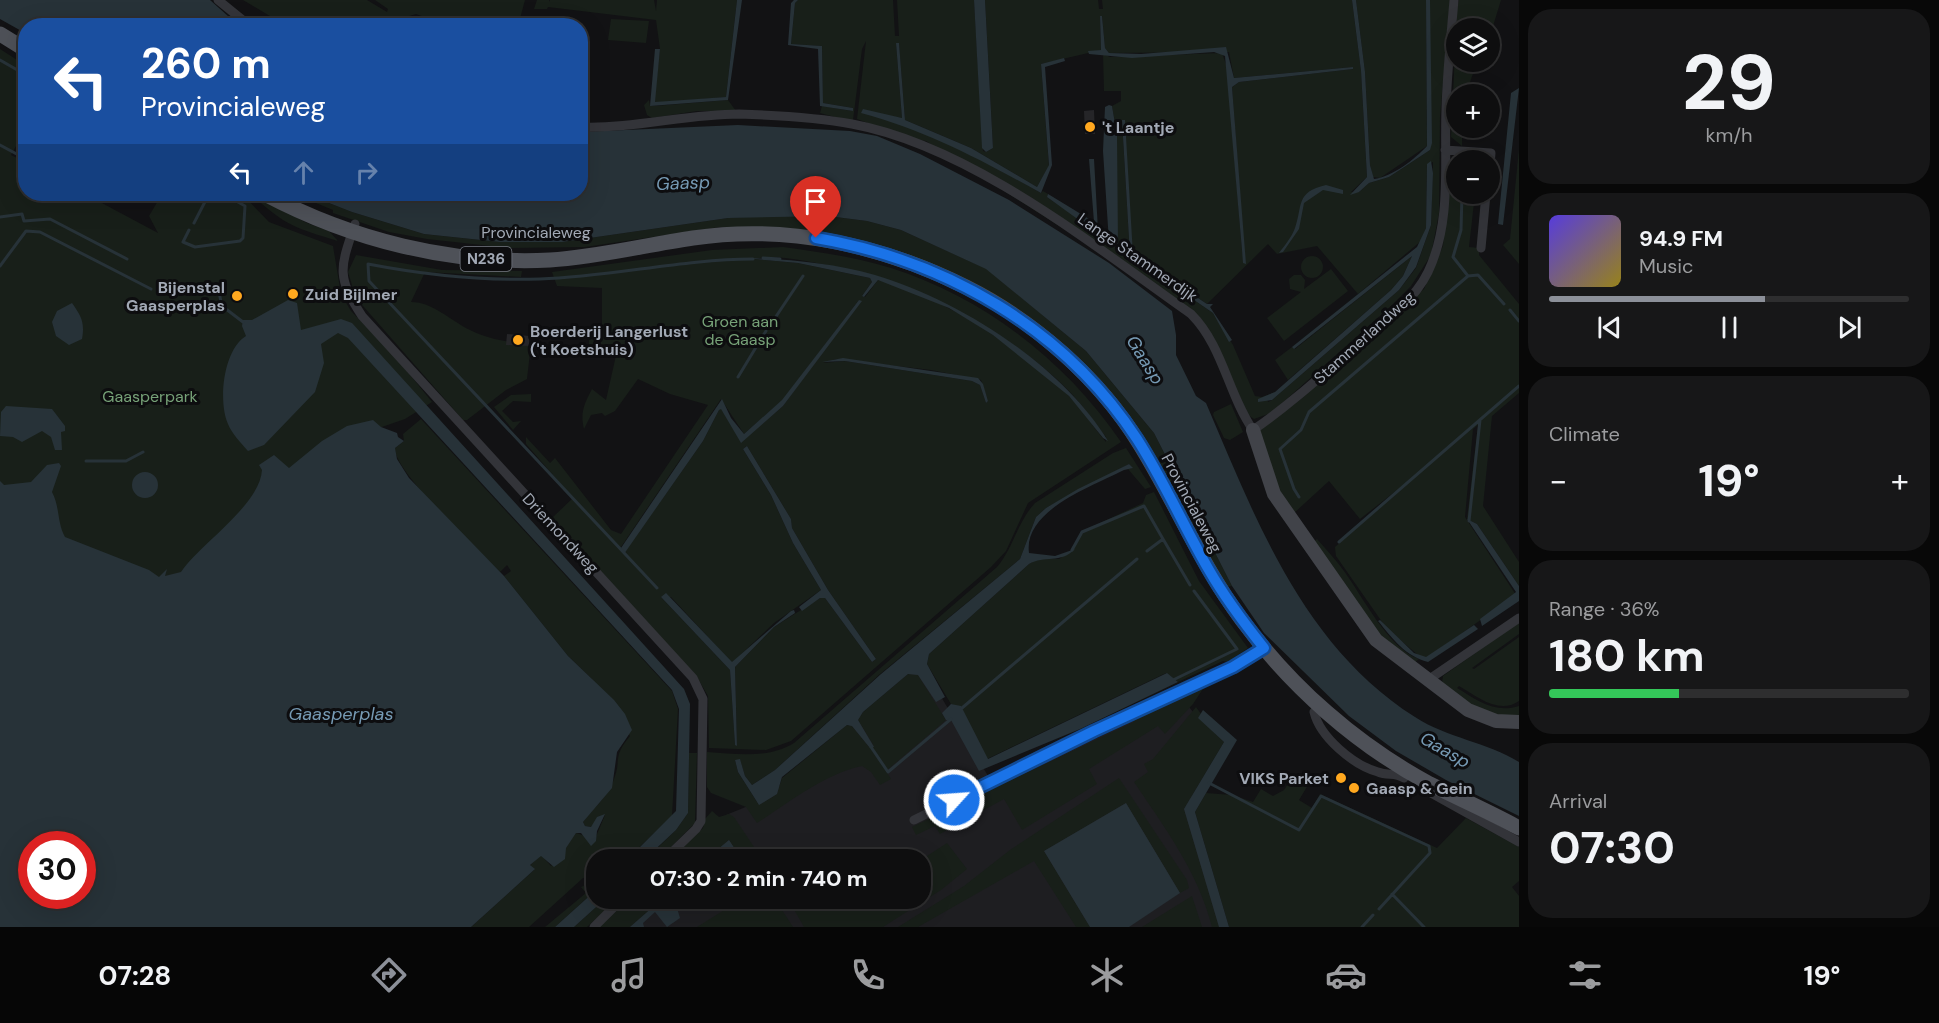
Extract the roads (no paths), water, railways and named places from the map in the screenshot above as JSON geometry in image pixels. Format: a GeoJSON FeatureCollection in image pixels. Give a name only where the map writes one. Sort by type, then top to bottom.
{"type":"FeatureCollection","features":[{"type":"Feature","properties":{"kind":"main road"},"geometry":{"type":"LineString","coordinates":[[0,34],[18,45]]}},
{"type":"Feature","properties":{"kind":"main road","name":"Provincialeweg"},"geometry":{"type":"LineString","coordinates":[[279,201],[311,217],[353,228],[475,250],[540,253],[623,249],[718,236],[752,234],[816,238],[900,258],[969,288],[995,303],[1064,355],[1115,411],[1137,439],[1221,591],[1264,648],[1320,705],[1395,763],[1428,783],[1519,828]]}},
{"type":"Feature","properties":{"kind":"main road","name":"Provincialeweg"},"geometry":{"type":"LineString","coordinates":[[293,201],[353,228]]}},
{"type":"Feature","properties":{"kind":"street"},"geometry":{"type":"LineString","coordinates":[[218,0],[240,18]]}},
{"type":"Feature","properties":{"kind":"street","name":"Stammerlandweg"},"geometry":{"type":"LineString","coordinates":[[1253,430],[1289,404],[1376,330],[1420,286],[1433,260],[1442,228],[1454,0]]}},
{"type":"Feature","properties":{"kind":"street","name":"Lange Stammerdijk"},"geometry":{"type":"LineString","coordinates":[[588,126],[740,114],[851,124],[905,139],[948,158],[1030,204],[1191,314],[1204,327],[1253,430],[1274,494],[1366,626],[1390,653],[1454,701],[1485,718],[1519,722]]}},
{"type":"Feature","properties":{"kind":"street"},"geometry":{"type":"LineString","coordinates":[[1481,248],[1485,204]]}},
{"type":"Feature","properties":{"kind":"street","name":"Driemondweg"},"geometry":{"type":"LineString","coordinates":[[353,228],[344,261],[343,279],[346,291],[362,316],[693,678],[703,699],[700,821],[696,829],[675,849]]}},
{"type":"Feature","properties":{"kind":"street"},"geometry":{"type":"LineString","coordinates":[[1428,680],[1519,618]]}},
{"type":"Feature","properties":{"kind":"street"},"geometry":{"type":"LineString","coordinates":[[914,820],[1094,731],[1233,667],[1264,648]]}},
{"type":"Feature","properties":{"kind":"street"},"geometry":{"type":"LineString","coordinates":[[1320,705],[1314,712],[1317,723],[1340,749],[1373,771],[1395,772],[1519,842]]}},
{"type":"Feature","properties":{"kind":"street"},"geometry":{"type":"LineString","coordinates":[[594,927],[613,909]]}},
{"type":"Feature","properties":{"kind":"water"},"geometry":{"type":"Polygon","coordinates":[[[0,0],[210,0],[230,18],[18,18],[18,29],[0,19],[0,0]]]}},
{"type":"Feature","properties":{"kind":"water"},"geometry":{"type":"Polygon","coordinates":[[[737,0],[742,0],[728,100],[650,106],[655,49],[660,49],[655,102],[726,97],[737,0]]]}},
{"type":"Feature","properties":{"kind":"water"},"geometry":{"type":"Polygon","coordinates":[[[798,0],[795,3],[791,44],[822,46],[823,103],[853,108],[853,111],[820,106],[818,49],[788,45],[791,3],[798,0]]]}},
{"type":"Feature","properties":{"kind":"water"},"geometry":{"type":"Polygon","coordinates":[[[974,0],[985,0],[993,148],[986,152],[982,148],[974,0]]]}},
{"type":"Feature","properties":{"kind":"water"},"geometry":{"type":"Polygon","coordinates":[[[1352,0],[1356,0],[1365,72],[1370,165],[1374,179],[1403,167],[1427,146],[1426,0],[1430,0],[1432,143],[1430,150],[1389,177],[1369,183],[1359,192],[1350,195],[1367,177],[1361,71],[1352,0]]]}},
{"type":"Feature","properties":{"kind":"water"},"geometry":{"type":"Polygon","coordinates":[[[1100,16],[1102,16],[1105,48],[1109,53],[1141,54],[1226,47],[1234,78],[1353,67],[1353,69],[1239,82],[1232,87],[1246,264],[1243,263],[1225,56],[1214,52],[1132,58],[1089,54],[1088,51],[1101,50],[1100,16]]]}},
{"type":"Feature","properties":{"kind":"water"},"geometry":{"type":"Polygon","coordinates":[[[896,43],[899,43],[905,120],[971,148],[1037,187],[1049,165],[1041,64],[1064,58],[1065,61],[1045,67],[1052,165],[1041,193],[932,138],[861,113],[863,109],[902,118],[896,43]]]}},
{"type":"Feature","properties":{"kind":"water"},"geometry":{"type":"Polygon","coordinates":[[[1519,88],[1503,225],[1498,224],[1511,93],[1519,88]]]}},
{"type":"Feature","properties":{"kind":"water"},"geometry":{"type":"Polygon","coordinates":[[[1112,106],[1117,135],[1118,246],[1109,242],[1103,151],[1105,107],[1112,106]]]}},
{"type":"Feature","properties":{"kind":"water"},"geometry":{"type":"Polygon","coordinates":[[[1122,120],[1125,120],[1133,255],[1207,304],[1213,304],[1210,307],[1232,340],[1229,342],[1213,313],[1130,256],[1122,120]]]}},
{"type":"Feature","properties":{"kind":"water","name":"Gaasp"},"geometry":{"type":"Polygon","coordinates":[[[738,125],[850,131],[877,136],[920,154],[1009,200],[1109,263],[1172,311],[1176,335],[1176,355],[1196,396],[1206,403],[1265,535],[1287,577],[1313,617],[1342,654],[1376,688],[1415,717],[1440,730],[1494,749],[1519,762],[1519,816],[1446,780],[1396,751],[1349,716],[1264,633],[1232,586],[1154,433],[1086,351],[986,269],[901,230],[867,221],[828,216],[728,218],[562,242],[500,242],[424,234],[324,201],[588,201],[588,132],[738,125]]]}},
{"type":"Feature","properties":{"kind":"water"},"geometry":{"type":"Polygon","coordinates":[[[1089,159],[1094,159],[1098,230],[1083,223],[1047,197],[1048,194],[1094,222],[1089,159]]]}},
{"type":"Feature","properties":{"kind":"water"},"geometry":{"type":"Polygon","coordinates":[[[1431,161],[1433,173],[1431,225],[1416,267],[1399,290],[1272,400],[1258,402],[1258,399],[1275,392],[1391,290],[1403,276],[1412,256],[1294,349],[1292,347],[1417,247],[1426,228],[1427,164],[1431,161]]]}},
{"type":"Feature","properties":{"kind":"water"},"geometry":{"type":"Polygon","coordinates":[[[1326,185],[1343,190],[1343,194],[1323,190],[1304,203],[1299,229],[1283,252],[1279,253],[1294,231],[1305,196],[1316,188],[1326,185]]]}},
{"type":"Feature","properties":{"kind":"water"},"geometry":{"type":"Polygon","coordinates":[[[744,258],[810,262],[875,275],[907,286],[974,318],[1036,362],[1064,387],[1088,413],[1108,441],[1103,438],[1069,396],[993,335],[949,308],[878,280],[864,297],[862,296],[872,282],[870,278],[798,263],[744,258]]]}},
{"type":"Feature","properties":{"kind":"water"},"geometry":{"type":"Polygon","coordinates":[[[288,300],[297,303],[301,330],[341,319],[352,323],[684,689],[690,704],[688,813],[676,830],[656,849],[638,849],[676,811],[679,709],[672,690],[348,338],[338,333],[321,344],[324,363],[315,392],[264,445],[248,451],[228,424],[223,403],[223,390],[232,353],[246,336],[242,326],[243,320],[252,320],[288,300]]]}},
{"type":"Feature","properties":{"kind":"water"},"geometry":{"type":"Polygon","coordinates":[[[859,300],[862,301],[783,406],[741,443],[721,409],[719,410],[703,441],[624,554],[621,548],[722,399],[731,418],[744,434],[782,400],[859,300]]]}},
{"type":"Feature","properties":{"kind":"water"},"geometry":{"type":"Polygon","coordinates":[[[72,303],[82,320],[83,333],[82,339],[69,345],[56,336],[52,322],[57,311],[72,303]]]}},
{"type":"Feature","properties":{"kind":"water"},"geometry":{"type":"Polygon","coordinates":[[[843,358],[978,378],[983,384],[988,401],[986,403],[980,385],[972,381],[845,361],[822,362],[843,358]]]}},
{"type":"Feature","properties":{"kind":"water"},"geometry":{"type":"Polygon","coordinates":[[[6,406],[52,409],[65,426],[65,431],[61,432],[62,450],[55,450],[51,437],[42,431],[22,442],[13,437],[0,436],[1,412],[6,406]]]}},
{"type":"Feature","properties":{"kind":"water","name":"Gaasperplas"},"geometry":{"type":"Polygon","coordinates":[[[373,420],[381,427],[397,433],[398,437],[404,441],[395,448],[397,459],[409,478],[504,576],[568,656],[614,700],[625,714],[632,730],[617,752],[612,788],[583,822],[585,826],[591,827],[597,817],[605,814],[597,831],[596,841],[591,846],[581,833],[576,833],[566,848],[565,859],[554,867],[541,856],[530,865],[535,869],[471,927],[0,927],[0,481],[4,485],[31,482],[47,465],[59,463],[61,466],[52,492],[65,537],[149,570],[159,577],[167,569],[165,576],[181,572],[241,510],[259,483],[262,470],[259,465],[274,455],[289,468],[322,441],[347,426],[373,420]]]}},
{"type":"Feature","properties":{"kind":"water"},"geometry":{"type":"Polygon","coordinates":[[[747,446],[791,519],[792,528],[828,590],[876,659],[872,662],[825,598],[820,598],[802,611],[799,607],[821,590],[793,543],[771,495],[743,449],[747,446]]]}},
{"type":"Feature","properties":{"kind":"water"},"geometry":{"type":"Polygon","coordinates":[[[1129,464],[1133,468],[1124,470],[1063,501],[1037,524],[1030,538],[1029,553],[1055,556],[1075,549],[1070,554],[1029,564],[929,654],[927,664],[945,697],[936,702],[918,675],[908,674],[863,712],[858,720],[874,747],[870,748],[852,726],[847,725],[782,777],[777,794],[759,805],[738,772],[735,760],[740,759],[745,776],[752,785],[775,770],[881,674],[1020,559],[1036,517],[1046,508],[1129,464]]]}},
{"type":"Feature","properties":{"kind":"water"},"geometry":{"type":"Polygon","coordinates":[[[145,472],[154,476],[158,485],[154,494],[145,498],[136,494],[132,485],[136,476],[145,472]]]}},
{"type":"Feature","properties":{"kind":"water"},"geometry":{"type":"Polygon","coordinates":[[[1467,519],[1477,524],[1519,586],[1519,601],[1482,626],[1480,619],[1516,592],[1467,519]]]}},
{"type":"Feature","properties":{"kind":"water"},"geometry":{"type":"Polygon","coordinates":[[[666,593],[732,662],[794,610],[795,613],[774,627],[735,667],[737,746],[735,745],[730,670],[661,597],[666,593]]]}},
{"type":"Feature","properties":{"kind":"water"},"geometry":{"type":"Polygon","coordinates":[[[1380,620],[1414,653],[1426,657],[1474,625],[1478,629],[1428,662],[1413,656],[1400,646],[1378,621],[1380,620]]]}},
{"type":"Feature","properties":{"kind":"water"},"geometry":{"type":"Polygon","coordinates":[[[1167,673],[1178,682],[1080,729],[979,771],[951,720],[946,720],[942,713],[951,704],[961,706],[988,759],[1167,673]]]}},
{"type":"Feature","properties":{"kind":"water"},"geometry":{"type":"Polygon","coordinates":[[[1203,710],[1237,740],[1195,812],[1229,927],[1219,927],[1184,809],[1224,742],[1198,718],[1203,710]]]}},
{"type":"Feature","properties":{"kind":"water"},"geometry":{"type":"Polygon","coordinates":[[[1126,803],[1180,893],[1129,927],[1090,927],[1044,851],[1126,803]]]}},
{"type":"Feature","properties":{"kind":"water"},"geometry":{"type":"Polygon","coordinates":[[[729,840],[735,849],[718,849],[729,840]]]}},
{"type":"Feature","properties":{"kind":"water"},"geometry":{"type":"Polygon","coordinates":[[[586,899],[586,909],[594,909],[574,927],[555,927],[586,899]]]}},
{"type":"Feature","properties":{"kind":"water"},"geometry":{"type":"Polygon","coordinates":[[[651,909],[677,909],[680,918],[667,927],[655,912],[643,923],[644,927],[630,927],[651,909]]]}},
{"type":"Feature","properties":{"kind":"waterway"},"geometry":{"type":"LineString","coordinates":[[0,60],[18,70]]}},
{"type":"Feature","properties":{"kind":"waterway"},"geometry":{"type":"LineString","coordinates":[[0,145],[18,155]]}},
{"type":"Feature","properties":{"kind":"waterway"},"geometry":{"type":"LineString","coordinates":[[194,223],[205,201]]}},
{"type":"Feature","properties":{"kind":"waterway"},"geometry":{"type":"LineString","coordinates":[[189,230],[183,242],[195,247],[240,241],[243,238],[245,206],[236,201]]}},
{"type":"Feature","properties":{"kind":"waterway"},"geometry":{"type":"LineString","coordinates":[[1462,204],[1461,230],[1453,257],[1468,276]]}},
{"type":"Feature","properties":{"kind":"waterway"},"geometry":{"type":"LineString","coordinates":[[0,217],[22,214],[24,221],[50,219],[127,259]]}},
{"type":"Feature","properties":{"kind":"waterway"},"geometry":{"type":"LineString","coordinates":[[0,266],[26,231],[40,232],[151,289]]}},
{"type":"Feature","properties":{"kind":"waterway"},"geometry":{"type":"LineString","coordinates":[[763,258],[780,259]]}},
{"type":"Feature","properties":{"kind":"waterway"},"geometry":{"type":"LineString","coordinates":[[657,588],[369,281],[368,264],[454,276],[518,279],[567,278],[700,262],[753,259]]}},
{"type":"Feature","properties":{"kind":"waterway"},"geometry":{"type":"LineString","coordinates":[[1299,497],[1280,449],[1301,430],[1309,412],[1468,276],[1478,275],[1504,304]]}},
{"type":"Feature","properties":{"kind":"waterway"},"geometry":{"type":"LineString","coordinates":[[769,327],[803,276]]}},
{"type":"Feature","properties":{"kind":"waterway"},"geometry":{"type":"LineString","coordinates":[[218,288],[222,306],[243,322]]}},
{"type":"Feature","properties":{"kind":"waterway"},"geometry":{"type":"LineString","coordinates":[[1510,310],[1519,321]]}},
{"type":"Feature","properties":{"kind":"waterway"},"geometry":{"type":"LineString","coordinates":[[761,339],[766,331]]}},
{"type":"Feature","properties":{"kind":"waterway"},"geometry":{"type":"LineString","coordinates":[[738,377],[758,344]]}},
{"type":"Feature","properties":{"kind":"waterway"},"geometry":{"type":"LineString","coordinates":[[1339,542],[1519,386]]}},
{"type":"Feature","properties":{"kind":"waterway"},"geometry":{"type":"LineString","coordinates":[[1469,521],[1480,420]]}},
{"type":"Feature","properties":{"kind":"waterway"},"geometry":{"type":"LineString","coordinates":[[86,461],[126,461],[143,452]]}},
{"type":"Feature","properties":{"kind":"waterway"},"geometry":{"type":"LineString","coordinates":[[1072,550],[1082,532],[1144,506],[1163,539],[1147,551]]}},
{"type":"Feature","properties":{"kind":"waterway"},"geometry":{"type":"LineString","coordinates":[[1163,539],[1190,585]]}},
{"type":"Feature","properties":{"kind":"waterway"},"geometry":{"type":"LineString","coordinates":[[962,708],[1137,559]]}},
{"type":"Feature","properties":{"kind":"waterway"},"geometry":{"type":"LineString","coordinates":[[1173,680],[1237,649],[1194,591]]}},
{"type":"Feature","properties":{"kind":"waterway"},"geometry":{"type":"LineString","coordinates":[[871,747],[888,772],[951,719]]}},
{"type":"Feature","properties":{"kind":"waterway"},"geometry":{"type":"LineString","coordinates":[[1209,783],[1299,830],[1321,796],[1429,846],[1430,853],[1379,909]]}},
{"type":"Feature","properties":{"kind":"waterway"},"geometry":{"type":"LineString","coordinates":[[1392,894],[1424,927]]}},
{"type":"Feature","properties":{"kind":"waterway"},"geometry":{"type":"LineString","coordinates":[[1362,927],[1373,915]]}},
{"type":"Feature","properties":{"kind":"place","name":"'t Laantje"},"geometry":{"type":"Point","coordinates":[1090,127]}},
{"type":"Feature","properties":{"kind":"place","name":"Zuid Bijlmer"},"geometry":{"type":"Point","coordinates":[293,294]}},
{"type":"Feature","properties":{"kind":"place","name":"Bijenstal Gaasperplas"},"geometry":{"type":"Point","coordinates":[237,296]}},
{"type":"Feature","properties":{"kind":"place","name":"Boerderij Langerlust ('t Koetshuis)"},"geometry":{"type":"Point","coordinates":[518,340]}},
{"type":"Feature","properties":{"kind":"place","name":"VIKS Parket"},"geometry":{"type":"Point","coordinates":[1341,778]}},
{"type":"Feature","properties":{"kind":"place","name":"Gaasp & Gein"},"geometry":{"type":"Point","coordinates":[1354,788]}},
{"type":"Feature","properties":{"kind":"park label","name":"Groen aan de Gaasp"},"geometry":{"type":"Point","coordinates":[740,330]}},
{"type":"Feature","properties":{"kind":"park label","name":"Gaasperpark"},"geometry":{"type":"Point","coordinates":[150,396]}}]}
